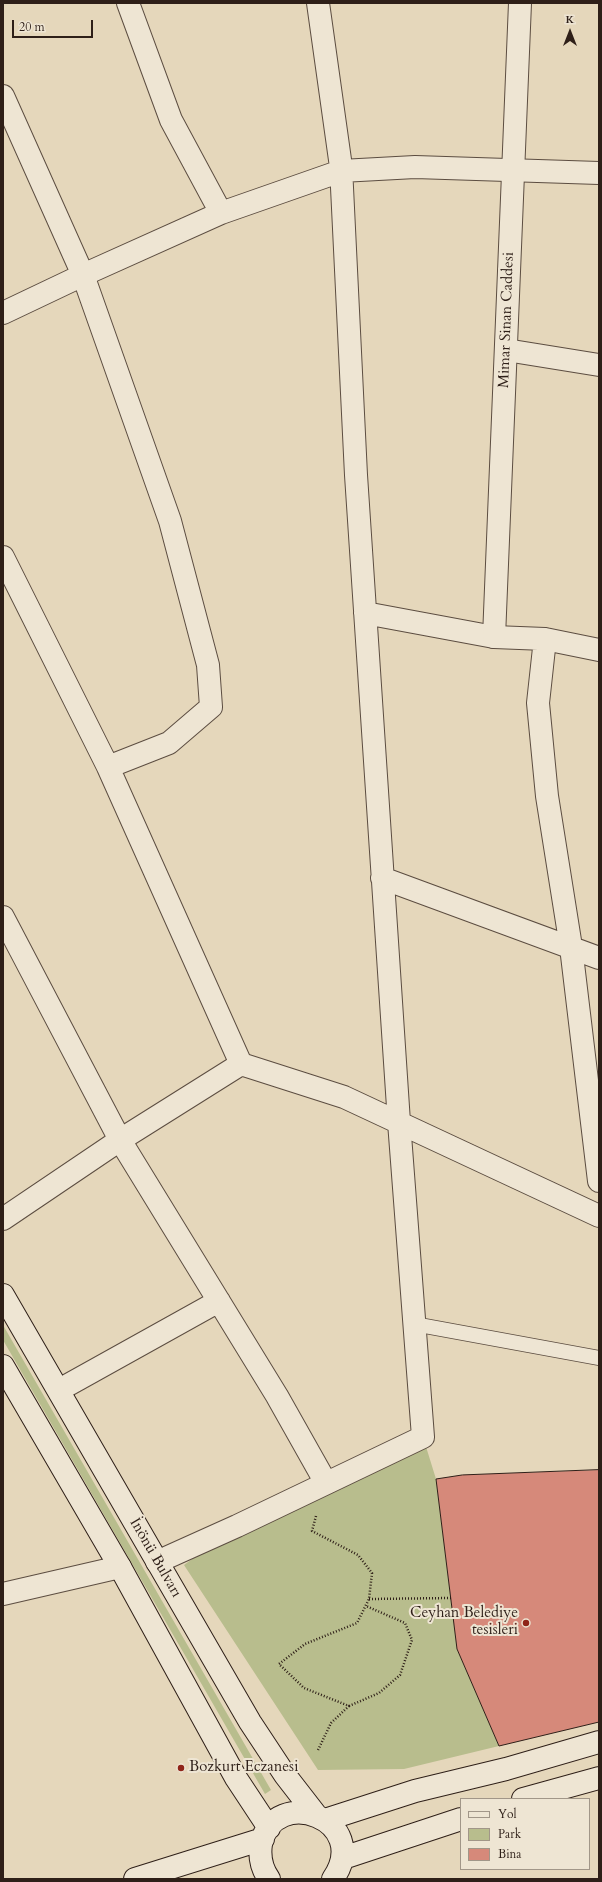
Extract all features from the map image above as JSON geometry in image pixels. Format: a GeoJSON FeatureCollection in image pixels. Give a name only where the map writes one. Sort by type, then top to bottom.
{"type":"FeatureCollection","features":[{"type":"Feature","properties":{"kind":"street"},"geometry":{"type":"LineString","coordinates":[[128,3],[171,120],[221,214]]}},
{"type":"Feature","properties":{"kind":"street"},"geometry":{"type":"LineString","coordinates":[[158,1562],[423,1437],[382,878],[365,613],[341,171],[318,3]]}},
{"type":"Feature","properties":{"kind":"street","name":"Mimar Sinan Caddesi"},"geometry":{"type":"LineString","coordinates":[[494,637],[520,3]]}},
{"type":"Feature","properties":{"kind":"street"},"geometry":{"type":"LineString","coordinates":[[3,96],[83,275],[170,521],[208,665],[211,707],[169,743],[108,767]]}},
{"type":"Feature","properties":{"kind":"street"},"geometry":{"type":"LineString","coordinates":[[3,313],[83,275],[221,214],[341,171],[415,167],[599,174]]}},
{"type":"Feature","properties":{"kind":"street"},"geometry":{"type":"LineString","coordinates":[[506,350],[599,365]]}},
{"type":"Feature","properties":{"kind":"street"},"geometry":{"type":"LineString","coordinates":[[3,557],[108,767],[241,1064],[344,1097],[599,1216]]}},
{"type":"Feature","properties":{"kind":"street"},"geometry":{"type":"LineString","coordinates":[[365,613],[494,637],[545,639],[599,650]]}},
{"type":"Feature","properties":{"kind":"street"},"geometry":{"type":"LineString","coordinates":[[545,639],[538,703],[547,796],[571,947],[599,1181]]}},
{"type":"Feature","properties":{"kind":"street"},"geometry":{"type":"LineString","coordinates":[[382,878],[599,958]]}},
{"type":"Feature","properties":{"kind":"street"},"geometry":{"type":"LineString","coordinates":[[6,931],[120,1140],[277,1396],[326,1483]]}},
{"type":"Feature","properties":{"kind":"street"},"geometry":{"type":"LineString","coordinates":[[3,1219],[120,1140],[241,1064]]}},
{"type":"Feature","properties":{"kind":"street","name":"İnönü Bulvarı"},"geometry":{"type":"LineString","coordinates":[[3,1295],[60,1390],[250,1722],[285,1775],[320,1817],[333,1827],[339,1836],[340,1872]]}},
{"type":"Feature","properties":{"kind":"street"},"geometry":{"type":"LineString","coordinates":[[60,1390],[219,1301]]}},
{"type":"Feature","properties":{"kind":"street"},"geometry":{"type":"LineString","coordinates":[[3,1366],[120,1567],[266,1834]]}},
{"type":"Feature","properties":{"kind":"street"},"geometry":{"type":"LineString","coordinates":[[3,1594],[120,1567]]}},
{"type":"Feature","properties":{"kind":"street"},"geometry":{"type":"LineString","coordinates":[[270,1879],[261,1863],[260,1851],[266,1834],[278,1819],[290,1814],[303,1812],[320,1817],[506,1769],[599,1742]]}},
{"type":"Feature","properties":{"kind":"street"},"geometry":{"type":"LineString","coordinates":[[527,1798],[599,1778]]}},
{"type":"Feature","properties":{"kind":"street"},"geometry":{"type":"LineString","coordinates":[[340,1872],[460,1819]]}},
{"type":"Feature","properties":{"kind":"street"},"geometry":{"type":"LineString","coordinates":[[135,1879],[266,1834]]}},
{"type":"Feature","properties":{"kind":"lane"},"geometry":{"type":"LineString","coordinates":[[414,1324],[599,1358]]}},
{"type":"Feature","properties":{"kind":"path"},"geometry":{"type":"LineString","coordinates":[[326,1483],[312,1531],[358,1555],[372,1573],[369,1599],[357,1623],[305,1644],[280,1664],[304,1688],[349,1706]]}},
{"type":"Feature","properties":{"kind":"path"},"geometry":{"type":"LineString","coordinates":[[369,1599],[451,1598]]}},
{"type":"Feature","properties":{"kind":"path"},"geometry":{"type":"LineString","coordinates":[[318,1750],[332,1722],[349,1706],[379,1693],[400,1675],[412,1640],[405,1623],[366,1606]]}},
{"type":"Feature","properties":{"kind":"green space"},"geometry":{"type":"Polygon","coordinates":[[[3,1325],[271,1790],[265,1794],[3,1340],[3,1325]]]}},
{"type":"Feature","properties":{"kind":"green space"},"geometry":{"type":"Polygon","coordinates":[[[423,1437],[436,1479],[457,1649],[499,1746],[404,1769],[318,1770],[184,1565],[237,1526],[423,1437]]]}},
{"type":"Feature","properties":{"kind":"building","name":"Ceyhan Belediye tesisleri"},"geometry":{"type":"Polygon","coordinates":[[[599,1470],[599,1722],[499,1746],[457,1649],[436,1479],[462,1475],[599,1470]]]}},
{"type":"Feature","properties":{"kind":"place","name":"Ceyhan Belediye tesisleri"},"geometry":{"type":"Point","coordinates":[526,1623]}},
{"type":"Feature","properties":{"kind":"place","name":"Bozkurt Eczanesi"},"geometry":{"type":"Point","coordinates":[181,1768]}}]}
